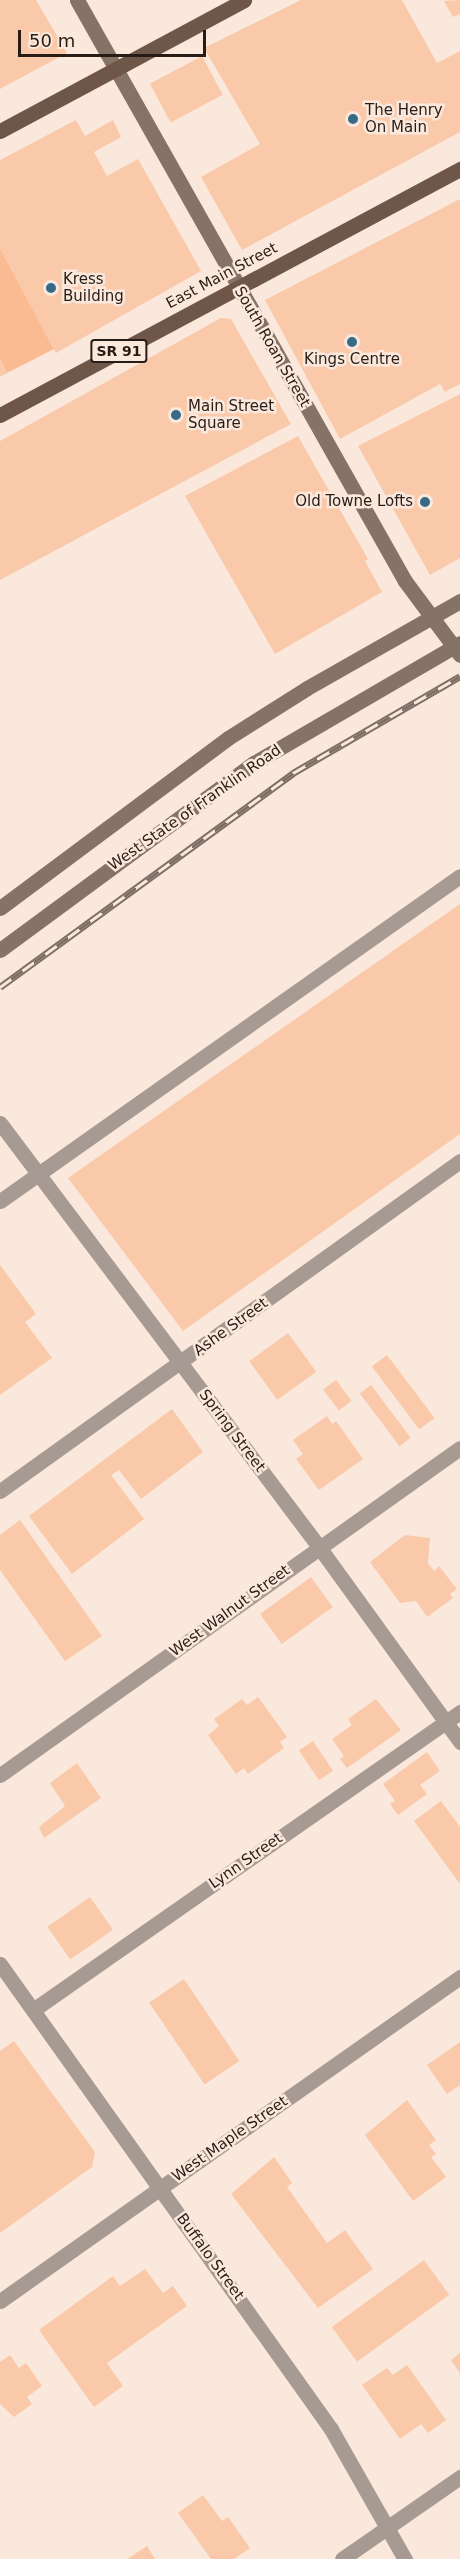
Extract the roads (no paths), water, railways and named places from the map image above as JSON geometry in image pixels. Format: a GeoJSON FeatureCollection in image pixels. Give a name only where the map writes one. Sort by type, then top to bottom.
{"type":"FeatureCollection","features":[{"type":"Feature","properties":{"kind":"main road","name":"South Roan Street"},"geometry":{"type":"LineString","coordinates":[[77,0],[405,581],[431,618],[458,648]]}},
{"type":"Feature","properties":{"kind":"main road"},"geometry":{"type":"LineString","coordinates":[[0,131],[244,0]]}},
{"type":"Feature","properties":{"kind":"main road","name":"East Main Street"},"geometry":{"type":"LineString","coordinates":[[0,415],[460,169]]}},
{"type":"Feature","properties":{"kind":"main road"},"geometry":{"type":"LineString","coordinates":[[0,908],[228,738],[460,602]]}},
{"type":"Feature","properties":{"kind":"main road","name":"West State of Franklin Road"},"geometry":{"type":"LineString","coordinates":[[0,950],[254,763],[458,648]]}},
{"type":"Feature","properties":{"kind":"street"},"geometry":{"type":"LineString","coordinates":[[0,1201],[460,876]]}},
{"type":"Feature","properties":{"kind":"street","name":"Spring Street"},"geometry":{"type":"LineString","coordinates":[[0,1123],[319,1546],[460,1742]]}},
{"type":"Feature","properties":{"kind":"street","name":"Ashe Street"},"geometry":{"type":"LineString","coordinates":[[0,1491],[460,1161]]}},
{"type":"Feature","properties":{"kind":"street","name":"West Walnut Street"},"geometry":{"type":"LineString","coordinates":[[0,1775],[319,1546],[460,1448]]}},
{"type":"Feature","properties":{"kind":"street","name":"Lynn Street"},"geometry":{"type":"LineString","coordinates":[[33,2010],[460,1712]]}},
{"type":"Feature","properties":{"kind":"street","name":"Buffalo Street"},"geometry":{"type":"LineString","coordinates":[[0,1964],[331,2430],[390,2527],[405,2559]]}},
{"type":"Feature","properties":{"kind":"street","name":"West Maple Street"},"geometry":{"type":"LineString","coordinates":[[0,2301],[460,1977]]}},
{"type":"Feature","properties":{"kind":"street"},"geometry":{"type":"LineString","coordinates":[[342,2559],[460,2477]]}},
{"type":"Feature","properties":{"kind":"railway"},"geometry":{"type":"LineString","coordinates":[[0,987],[293,773],[460,676]]}},
{"type":"Feature","properties":{"kind":"place","name":"The Henry On Main"},"geometry":{"type":"Point","coordinates":[353,119]}},
{"type":"Feature","properties":{"kind":"place","name":"Kress Building"},"geometry":{"type":"Point","coordinates":[51,288]}},
{"type":"Feature","properties":{"kind":"place","name":"Kings Centre"},"geometry":{"type":"Point","coordinates":[352,342]}},
{"type":"Feature","properties":{"kind":"place","name":"Main Street Square"},"geometry":{"type":"Point","coordinates":[176,415]}},
{"type":"Feature","properties":{"kind":"place","name":"Old Towne Lofts"},"geometry":{"type":"Point","coordinates":[425,502]}}]}
